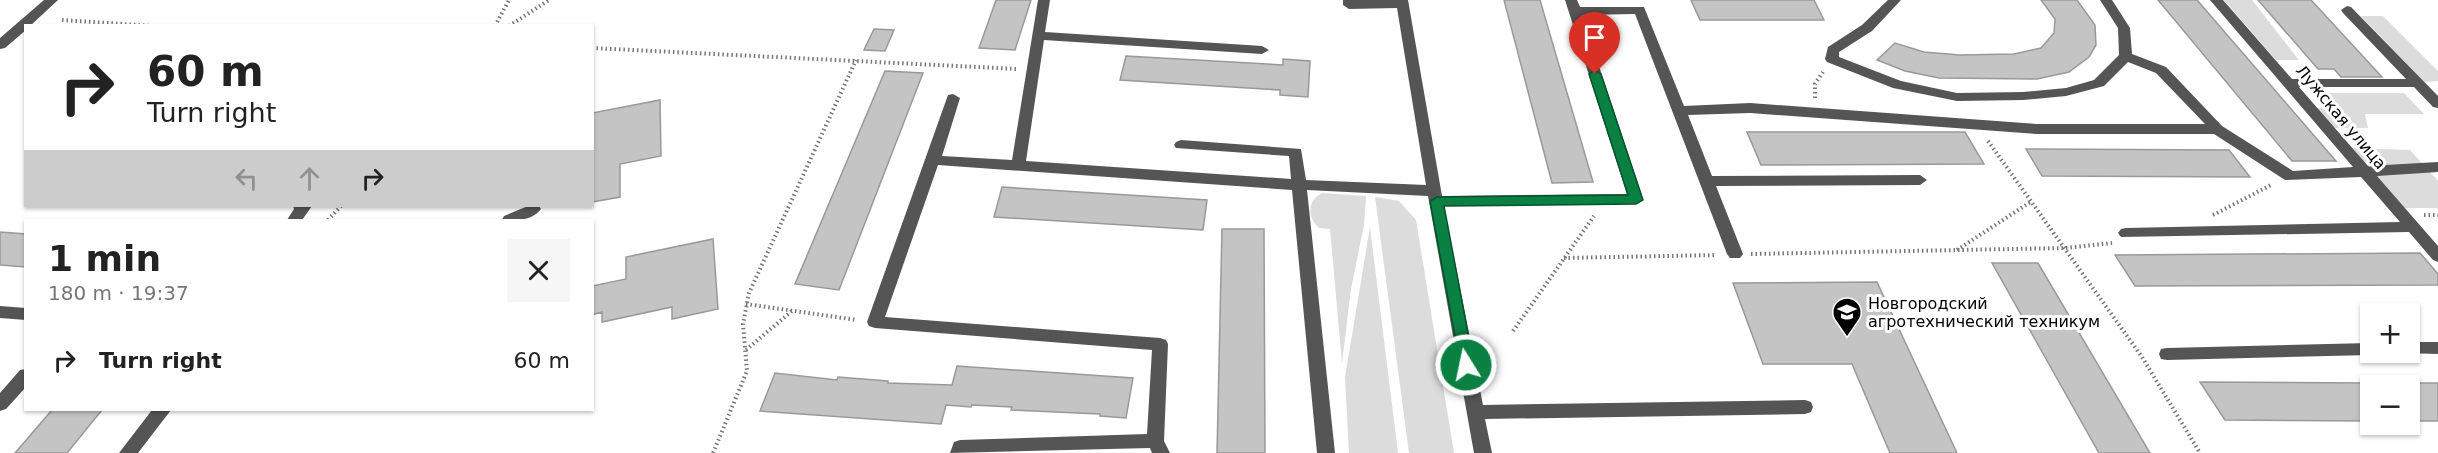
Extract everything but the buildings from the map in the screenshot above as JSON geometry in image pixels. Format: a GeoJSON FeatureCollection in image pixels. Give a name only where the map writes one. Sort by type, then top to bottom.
{"type":"FeatureCollection","features":[{"type":"Feature","properties":{"kind":"street"},"geometry":{"type":"LineString","coordinates":[[0,44],[52,0]]}},
{"type":"Feature","properties":{"kind":"street"},"geometry":{"type":"LineString","coordinates":[[1018,165],[1044,0]]}},
{"type":"Feature","properties":{"kind":"street"},"geometry":{"type":"LineString","coordinates":[[1349,0],[1349,5],[1402,2],[1483,453]]}},
{"type":"Feature","properties":{"kind":"street"},"geometry":{"type":"LineString","coordinates":[[1896,0],[1867,28],[1833,50],[1832,59],[1898,85],[1957,97],[2024,96],[2066,92],[2099,83],[2127,56]]}},
{"type":"Feature","properties":{"kind":"street"},"geometry":{"type":"LineString","coordinates":[[2106,0],[2124,28],[2127,56]]}},
{"type":"Feature","properties":{"kind":"street","name":"Лужская улица"},"geometry":{"type":"LineString","coordinates":[[2216,0],[2438,256]]}},
{"type":"Feature","properties":{"kind":"street"},"geometry":{"type":"LineString","coordinates":[[933,160],[1436,196],[1636,200],[1573,5],[1640,10],[1735,254]]}},
{"type":"Feature","properties":{"kind":"street"},"geometry":{"type":"LineString","coordinates":[[2347,10],[2438,104]]}},
{"type":"Feature","properties":{"kind":"street"},"geometry":{"type":"LineString","coordinates":[[1039,36],[1262,50]]}},
{"type":"Feature","properties":{"kind":"street"},"geometry":{"type":"LineString","coordinates":[[2127,56],[2161,70],[2217,129],[2290,176],[2438,167]]}},
{"type":"Feature","properties":{"kind":"street"},"geometry":{"type":"LineString","coordinates":[[2289,83],[2418,83]]}},
{"type":"Feature","properties":{"kind":"street"},"geometry":{"type":"LineString","coordinates":[[953,98],[875,322],[1160,344],[1158,447],[960,447],[959,453]]}},
{"type":"Feature","properties":{"kind":"street"},"geometry":{"type":"LineString","coordinates":[[1679,111],[1750,108],[2037,129],[2217,129]]}},
{"type":"Feature","properties":{"kind":"street"},"geometry":{"type":"LineString","coordinates":[[1181,145],[1296,152],[1316,371],[1326,453]]}},
{"type":"Feature","properties":{"kind":"street"},"geometry":{"type":"LineString","coordinates":[[1706,181],[1920,180]]}},
{"type":"Feature","properties":{"kind":"street"},"geometry":{"type":"LineString","coordinates":[[295,219],[304,207]]}},
{"type":"Feature","properties":{"kind":"street"},"geometry":{"type":"LineString","coordinates":[[511,219],[534,209]]}},
{"type":"Feature","properties":{"kind":"street"},"geometry":{"type":"LineString","coordinates":[[2126,233],[2412,227]]}},
{"type":"Feature","properties":{"kind":"street"},"geometry":{"type":"LineString","coordinates":[[0,312],[24,314]]}},
{"type":"Feature","properties":{"kind":"street"},"geometry":{"type":"LineString","coordinates":[[2420,348],[2438,348]]}},
{"type":"Feature","properties":{"kind":"street"},"geometry":{"type":"LineString","coordinates":[[2167,354],[2360,349]]}},
{"type":"Feature","properties":{"kind":"street"},"geometry":{"type":"LineString","coordinates":[[0,404],[24,377]]}},
{"type":"Feature","properties":{"kind":"street"},"geometry":{"type":"LineString","coordinates":[[1475,412],[1805,407]]}},
{"type":"Feature","properties":{"kind":"street"},"geometry":{"type":"LineString","coordinates":[[128,453],[161,411]]}},
{"type":"Feature","properties":{"kind":"path"},"geometry":{"type":"LineString","coordinates":[[496,24],[508,0]]}},
{"type":"Feature","properties":{"kind":"path"},"geometry":{"type":"LineString","coordinates":[[512,24],[549,0]]}},
{"type":"Feature","properties":{"kind":"path"},"geometry":{"type":"LineString","coordinates":[[62,20],[123,24]]}},
{"type":"Feature","properties":{"kind":"path"},"geometry":{"type":"LineString","coordinates":[[594,48],[1034,69]]}},
{"type":"Feature","properties":{"kind":"path"},"geometry":{"type":"LineString","coordinates":[[1815,112],[1815,84],[1832,59]]}},
{"type":"Feature","properties":{"kind":"path"},"geometry":{"type":"LineString","coordinates":[[712,453],[747,371],[743,324],[749,292],[856,60]]}},
{"type":"Feature","properties":{"kind":"path"},"geometry":{"type":"LineString","coordinates":[[1974,124],[2032,201],[2142,357],[2200,453]]}},
{"type":"Feature","properties":{"kind":"path"},"geometry":{"type":"LineString","coordinates":[[2209,216],[2290,176]]}},
{"type":"Feature","properties":{"kind":"path"},"geometry":{"type":"LineString","coordinates":[[1513,331],[1606,199]]}},
{"type":"Feature","properties":{"kind":"path"},"geometry":{"type":"LineString","coordinates":[[1956,250],[2032,201]]}},
{"type":"Feature","properties":{"kind":"path"},"geometry":{"type":"LineString","coordinates":[[329,219],[340,207]]}},
{"type":"Feature","properties":{"kind":"path"},"geometry":{"type":"LineString","coordinates":[[1564,258],[2065,248],[2127,241],[2126,233]]}},
{"type":"Feature","properties":{"kind":"path"},"geometry":{"type":"LineString","coordinates":[[746,304],[875,322]]}},
{"type":"Feature","properties":{"kind":"path"},"geometry":{"type":"LineString","coordinates":[[746,350],[793,310]]}},
{"type":"Feature","properties":{"kind":"shaded area"},"geometry":{"type":"Polygon","coordinates":[[[2224,0],[2252,0],[2299,60],[2276,60],[2224,0]]]}},
{"type":"Feature","properties":{"kind":"shaded area"},"geometry":{"type":"Polygon","coordinates":[[[2361,16],[2383,16],[2438,71],[2438,81],[2424,82],[2361,16]]]}},
{"type":"Feature","properties":{"kind":"shaded area"},"geometry":{"type":"Polygon","coordinates":[[[2324,93],[2404,93],[2424,114],[2365,114],[2368,128],[2331,128],[2316,109],[2327,106],[2324,93]]]}},
{"type":"Feature","properties":{"kind":"shaded area"},"geometry":{"type":"Polygon","coordinates":[[[2352,148],[2410,150],[2438,181],[2438,208],[2401,208],[2352,148]]]}},
{"type":"Feature","properties":{"kind":"shaded area"},"geometry":{"type":"Polygon","coordinates":[[[1322,193],[1366,196],[1364,225],[1351,289],[1342,363],[1330,229],[1319,228],[1315,224],[1310,209],[1317,196],[1322,193]]]}},
{"type":"Feature","properties":{"kind":"shaded area"},"geometry":{"type":"Polygon","coordinates":[[[1375,197],[1399,201],[1416,220],[1454,453],[1409,453],[1375,197]]]}},
{"type":"Feature","properties":{"kind":"shaded area"},"geometry":{"type":"Polygon","coordinates":[[[1370,227],[1398,453],[1349,453],[1345,377],[1370,227]]]}},
{"type":"Feature","properties":{"kind":"place","name":"Новгородский агротехнический техникум"},"geometry":{"type":"Point","coordinates":[1847,338]}},
{"type":"Feature","properties":{"kind":"route"},"geometry":{"type":"LineString","coordinates":[[1466,365],[1437,201],[1636,200],[1595,74]]}}]}
